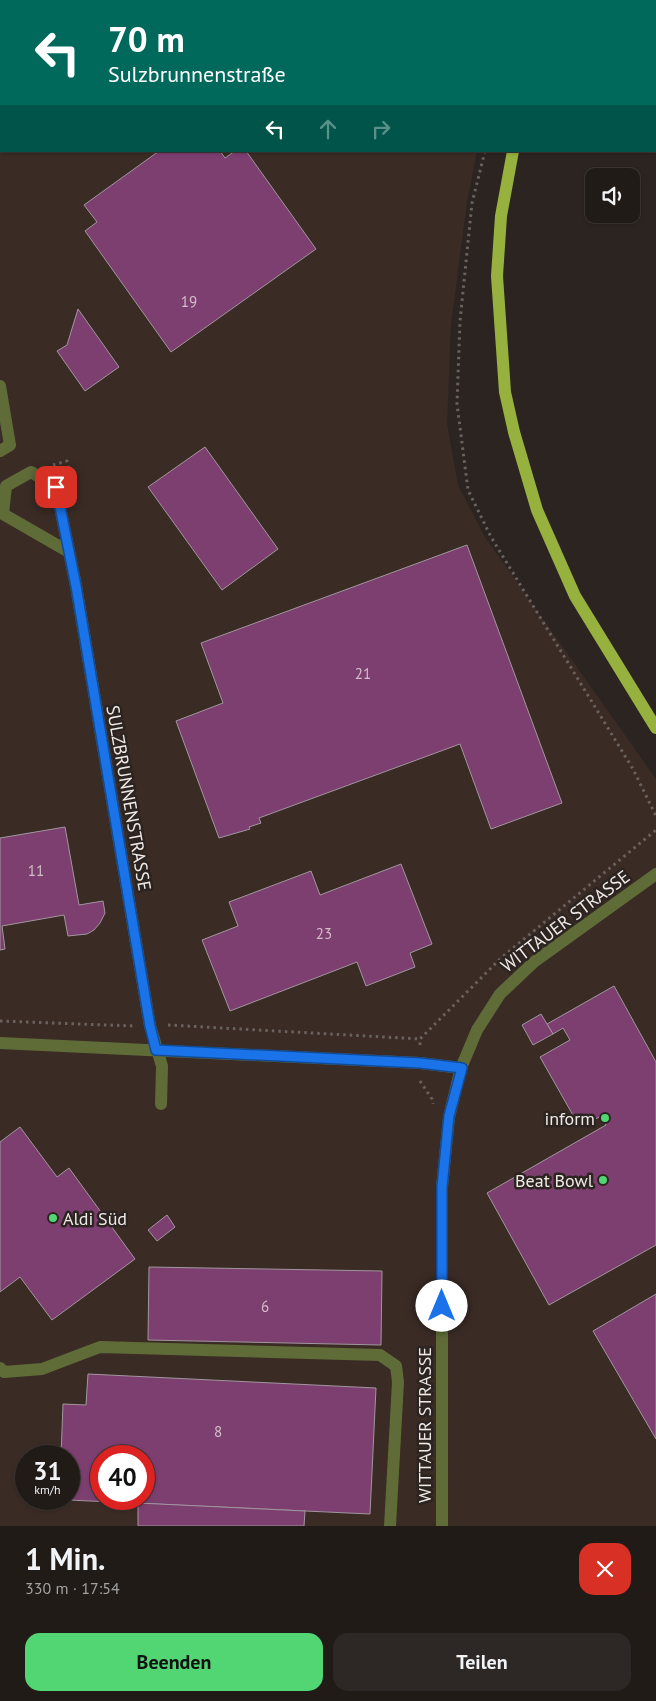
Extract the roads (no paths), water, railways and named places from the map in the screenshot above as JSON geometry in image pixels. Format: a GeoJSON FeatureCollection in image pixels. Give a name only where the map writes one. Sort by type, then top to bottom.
{"type":"FeatureCollection","features":[{"type":"Feature","properties":{"kind":"main road"},"geometry":{"type":"LineString","coordinates":[[513,152],[501,216],[497,276],[505,392],[512,424],[538,510],[575,596],[656,728]]}},
{"type":"Feature","properties":{"kind":"street"},"geometry":{"type":"LineString","coordinates":[[0,386],[10,445],[0,451]]}},
{"type":"Feature","properties":{"kind":"street","name":"SULZBRUNNENSTRASSE"},"geometry":{"type":"LineString","coordinates":[[69,552],[3,514],[6,486],[30,472],[56,487],[69,552],[150,1026],[162,1066],[161,1104]]}},
{"type":"Feature","properties":{"kind":"street","name":"WITTAUER STRASSE"},"geometry":{"type":"LineString","coordinates":[[442,1526],[442,1187],[449,1116],[462,1068],[477,1030],[500,994],[534,962],[656,874]]}},
{"type":"Feature","properties":{"kind":"street"},"geometry":{"type":"LineString","coordinates":[[0,1043],[420,1063],[462,1068]]}},
{"type":"Feature","properties":{"kind":"street"},"geometry":{"type":"LineString","coordinates":[[0,1368],[4,1372],[42,1369],[100,1347],[380,1355],[396,1366],[398,1382],[390,1526]]}},
{"type":"Feature","properties":{"kind":"place","name":"inform"},"geometry":{"type":"Point","coordinates":[605,1118]}},
{"type":"Feature","properties":{"kind":"place","name":"Beat Bowl"},"geometry":{"type":"Point","coordinates":[603,1180]}},
{"type":"Feature","properties":{"kind":"place","name":"Aldi Süd"},"geometry":{"type":"Point","coordinates":[53,1218]}}]}
